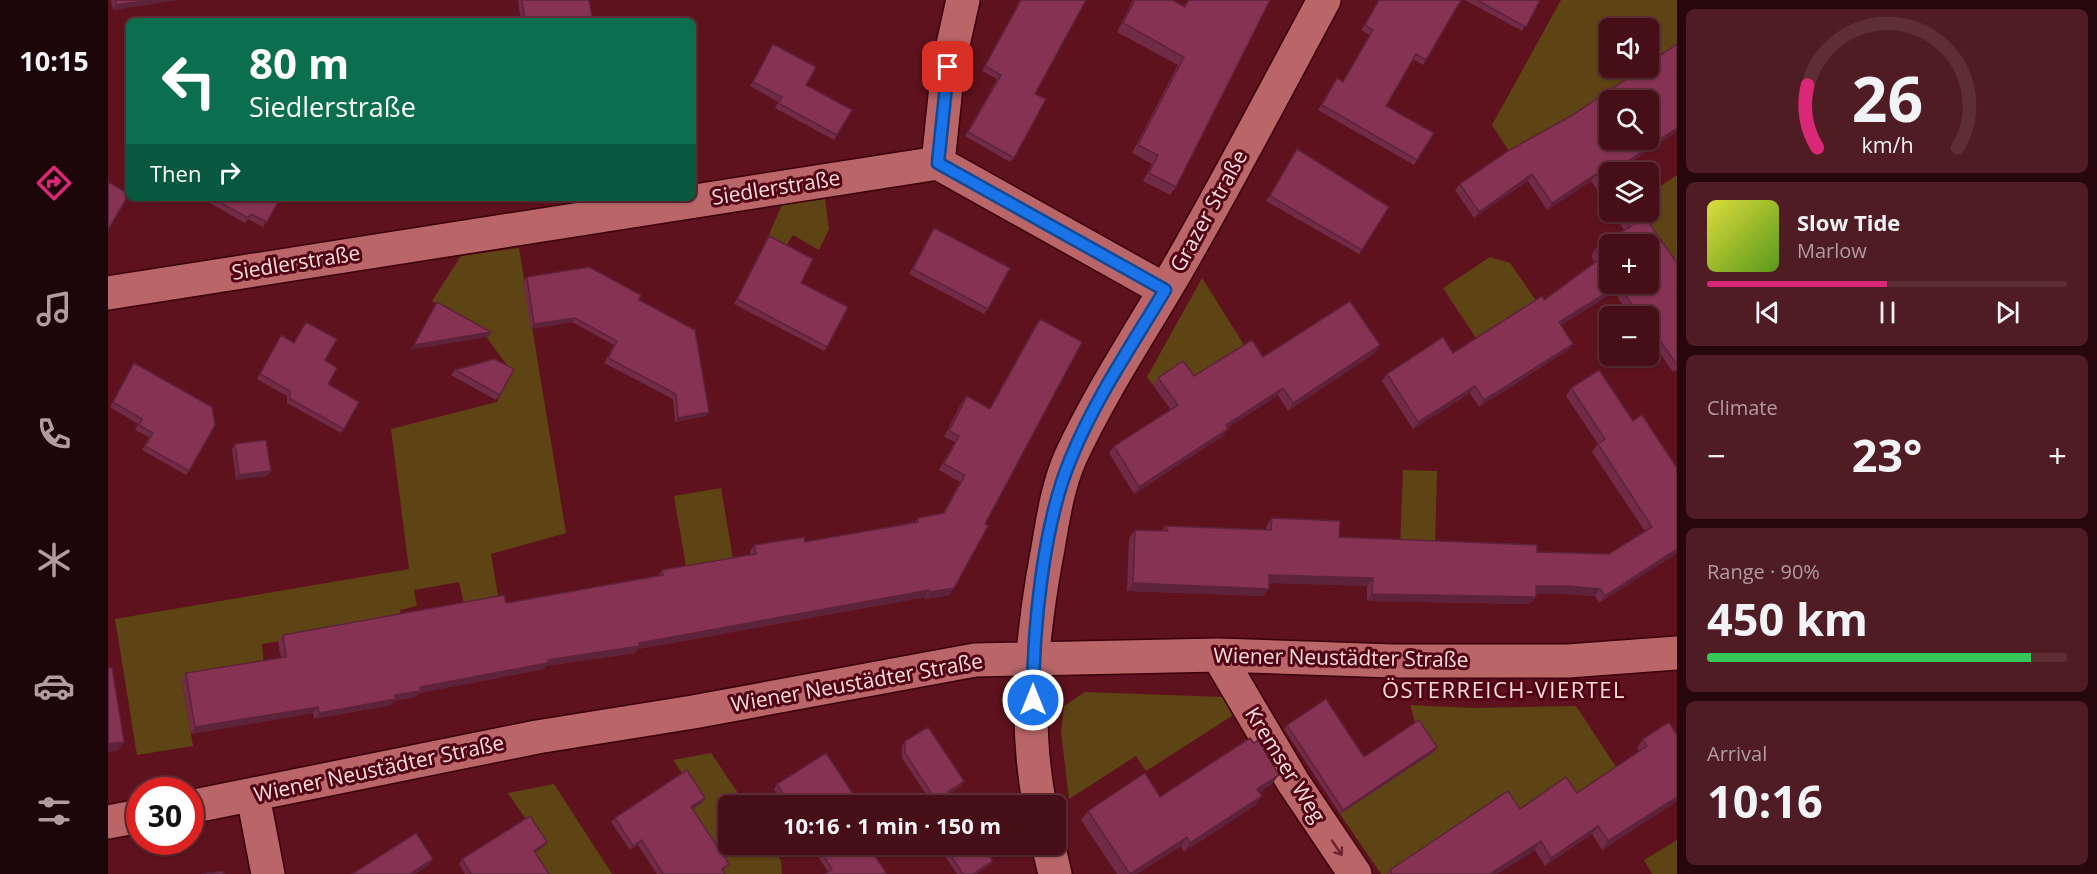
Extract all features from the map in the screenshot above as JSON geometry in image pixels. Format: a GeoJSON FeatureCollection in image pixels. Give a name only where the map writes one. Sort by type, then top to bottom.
{"type":"FeatureCollection","features":[{"type":"Feature","properties":{"kind":"street"},"geometry":{"type":"LineString","coordinates":[[963,0],[948,67],[938,163],[1165,290]]}},
{"type":"Feature","properties":{"kind":"street","name":"Grazer Straße"},"geometry":{"type":"LineString","coordinates":[[1039,795],[1032,744],[1033,657],[1038,600],[1054,511],[1070,459],[1104,391],[1165,290],[1324,0]]}},
{"type":"Feature","properties":{"kind":"street","name":"Siedlerstraße"},"geometry":{"type":"LineString","coordinates":[[696,201],[938,163]]}},
{"type":"Feature","properties":{"kind":"street","name":"Siedlerstraße"},"geometry":{"type":"LineString","coordinates":[[108,292],[694,201]]}},
{"type":"Feature","properties":{"kind":"street","name":"Wiener Neustädter Straße"},"geometry":{"type":"LineString","coordinates":[[204,805],[537,737],[693,712],[975,660],[1033,657],[1218,655],[1393,661],[1568,661],[1677,653]]}},
{"type":"Feature","properties":{"kind":"street","name":"Kremser Weg"},"geometry":{"type":"LineString","coordinates":[[1218,655],[1293,782],[1355,874]]}},
{"type":"Feature","properties":{"kind":"street"},"geometry":{"type":"LineString","coordinates":[[252,796],[268,874]]}},
{"type":"Feature","properties":{"kind":"street"},"geometry":{"type":"LineString","coordinates":[[108,822],[126,819]]}},
{"type":"Feature","properties":{"kind":"street"},"geometry":{"type":"LineString","coordinates":[[1050,855],[1054,874]]}},
{"type":"Feature","properties":{"kind":"shaded area"},"geometry":{"type":"Polygon","coordinates":[[[1561,0],[1677,0],[1677,47],[1659,59],[1659,18],[1599,18],[1599,78],[1636,78],[1622,90],[1599,90],[1599,110],[1525,176],[1492,125],[1561,0]]]}},
{"type":"Feature","properties":{"kind":"shaded area"},"geometry":{"type":"Polygon","coordinates":[[[1677,175],[1677,280],[1659,253],[1659,234],[1647,234],[1640,224],[1659,222],[1659,187],[1677,175]]]}},
{"type":"Feature","properties":{"kind":"shaded area"},"geometry":{"type":"Polygon","coordinates":[[[825,199],[829,229],[819,250],[793,235],[783,250],[766,241],[782,205],[825,199]]]}},
{"type":"Feature","properties":{"kind":"shaded area"},"geometry":{"type":"Polygon","coordinates":[[[519,248],[566,533],[491,554],[499,601],[465,608],[459,582],[414,590],[417,606],[400,610],[401,620],[262,644],[264,666],[182,680],[193,746],[137,755],[115,619],[409,569],[391,429],[497,402],[512,372],[478,326],[432,301],[461,256],[519,248]]]}},
{"type":"Feature","properties":{"kind":"shaded area"},"geometry":{"type":"Polygon","coordinates":[[[1490,257],[1510,263],[1537,302],[1478,341],[1443,288],[1490,257]]]}},
{"type":"Feature","properties":{"kind":"shaded area"},"geometry":{"type":"Polygon","coordinates":[[[1202,278],[1246,348],[1190,385],[1178,369],[1153,385],[1147,377],[1202,278]]]}},
{"type":"Feature","properties":{"kind":"shaded area"},"geometry":{"type":"Polygon","coordinates":[[[1403,470],[1437,471],[1435,550],[1400,549],[1403,470]]]}},
{"type":"Feature","properties":{"kind":"shaded area"},"geometry":{"type":"Polygon","coordinates":[[[721,488],[739,594],[687,572],[674,496],[721,488]]]}},
{"type":"Feature","properties":{"kind":"shaded area"},"geometry":{"type":"Polygon","coordinates":[[[1085,692],[1222,697],[1235,714],[1146,771],[1136,756],[1069,799],[1061,732],[1064,706],[1085,692]]]}},
{"type":"Feature","properties":{"kind":"shaded area"},"geometry":{"type":"Polygon","coordinates":[[[1410,705],[1473,708],[1576,706],[1618,770],[1571,802],[1513,817],[1390,874],[1381,874],[1340,814],[1393,778],[1416,725],[1410,705]]]}},
{"type":"Feature","properties":{"kind":"shaded area"},"geometry":{"type":"Polygon","coordinates":[[[711,753],[739,795],[718,795],[718,855],[777,855],[781,861],[782,874],[719,874],[725,869],[688,812],[702,802],[673,760],[711,753]]]}},
{"type":"Feature","properties":{"kind":"shaded area"},"geometry":{"type":"Polygon","coordinates":[[[554,784],[612,874],[543,874],[531,855],[544,846],[508,793],[554,784]]]}},
{"type":"Feature","properties":{"kind":"shaded area"},"geometry":{"type":"Polygon","coordinates":[[[1677,840],[1677,874],[1652,874],[1644,860],[1677,840]]]}},
{"type":"Feature","properties":{"kind":"building"},"geometry":{"type":"Polygon","coordinates":[[[115,0],[151,0],[116,5],[115,0]]]}},
{"type":"Feature","properties":{"kind":"building"},"geometry":{"type":"Polygon","coordinates":[[[522,0],[589,0],[592,18],[525,18],[522,0]]]}},
{"type":"Feature","properties":{"kind":"building"},"geometry":{"type":"Polygon","coordinates":[[[1021,0],[1086,0],[1035,94],[1046,99],[1014,158],[968,132],[1001,75],[985,66],[1021,0]]]}},
{"type":"Feature","properties":{"kind":"building"},"geometry":{"type":"Polygon","coordinates":[[[1135,0],[1172,0],[1185,7],[1189,0],[1270,0],[1176,187],[1149,173],[1158,155],[1138,145],[1184,57],[1123,23],[1135,0]]]}},
{"type":"Feature","properties":{"kind":"building"},"geometry":{"type":"Polygon","coordinates":[[[1379,0],[1461,0],[1426,60],[1416,54],[1386,106],[1434,133],[1417,160],[1322,105],[1337,78],[1343,82],[1373,30],[1365,25],[1379,0]]]}},
{"type":"Feature","properties":{"kind":"building"},"geometry":{"type":"Polygon","coordinates":[[[1477,0],[1540,0],[1526,27],[1477,0]]]}},
{"type":"Feature","properties":{"kind":"building"},"geometry":{"type":"Polygon","coordinates":[[[773,44],[816,67],[806,85],[852,110],[837,135],[778,103],[782,97],[753,82],[773,44]]]}},
{"type":"Feature","properties":{"kind":"building"},"geometry":{"type":"Polygon","coordinates":[[[1677,44],[1677,128],[1659,140],[1659,90],[1610,90],[1628,78],[1659,78],[1659,56],[1677,44]]]}},
{"type":"Feature","properties":{"kind":"building"},"geometry":{"type":"Polygon","coordinates":[[[1599,97],[1599,150],[1644,150],[1629,162],[1599,162],[1599,178],[1596,174],[1552,203],[1532,174],[1479,212],[1460,184],[1508,151],[1571,116],[1599,97]]]}},
{"type":"Feature","properties":{"kind":"building"},"geometry":{"type":"Polygon","coordinates":[[[1297,149],[1389,207],[1362,250],[1270,196],[1297,149]]]}},
{"type":"Feature","properties":{"kind":"building"},"geometry":{"type":"Polygon","coordinates":[[[108,182],[126,192],[126,199],[108,230],[108,182]]]}},
{"type":"Feature","properties":{"kind":"building"},"geometry":{"type":"Polygon","coordinates":[[[217,201],[278,201],[267,222],[251,214],[248,218],[217,201]]]}},
{"type":"Feature","properties":{"kind":"building"},"geometry":{"type":"Polygon","coordinates":[[[1628,222],[1637,222],[1633,225],[1638,222],[1648,222],[1657,234],[1618,234],[1631,226],[1628,222]]]}},
{"type":"Feature","properties":{"kind":"building"},"geometry":{"type":"Polygon","coordinates":[[[934,228],[1010,268],[988,309],[913,269],[934,228]]]}},
{"type":"Feature","properties":{"kind":"building"},"geometry":{"type":"Polygon","coordinates":[[[769,236],[813,259],[801,283],[848,307],[827,347],[737,299],[769,236]]]}},
{"type":"Feature","properties":{"kind":"building"},"geometry":{"type":"Polygon","coordinates":[[[1659,237],[1677,263],[1677,365],[1659,339],[1659,306],[1633,306],[1625,294],[1659,294],[1659,237]]]}},
{"type":"Feature","properties":{"kind":"building"},"geometry":{"type":"Polygon","coordinates":[[[1599,259],[1599,294],[1604,294],[1559,322],[1573,344],[1484,400],[1475,386],[1418,422],[1387,374],[1443,337],[1453,353],[1542,296],[1544,300],[1599,259]]]}},
{"type":"Feature","properties":{"kind":"building"},"geometry":{"type":"Polygon","coordinates":[[[589,267],[641,295],[639,300],[695,330],[709,412],[678,418],[676,394],[608,358],[617,341],[575,318],[534,324],[527,277],[589,267]]]}},
{"type":"Feature","properties":{"kind":"building"},"geometry":{"type":"Polygon","coordinates":[[[1350,301],[1380,345],[1293,403],[1283,388],[1226,425],[1228,429],[1139,487],[1114,446],[1178,405],[1158,378],[1183,361],[1194,376],[1252,340],[1263,357],[1350,301]]]}},
{"type":"Feature","properties":{"kind":"building"},"geometry":{"type":"Polygon","coordinates":[[[437,302],[491,332],[414,345],[437,302]]]}},
{"type":"Feature","properties":{"kind":"building"},"geometry":{"type":"Polygon","coordinates":[[[1040,319],[1082,342],[985,524],[988,526],[954,588],[930,592],[929,590],[639,643],[640,646],[548,660],[548,663],[420,687],[421,691],[395,695],[396,699],[319,713],[318,707],[195,727],[186,673],[286,657],[283,635],[504,595],[506,603],[663,575],[662,570],[756,554],[754,545],[804,537],[805,542],[918,522],[918,518],[944,513],[965,475],[944,464],[959,436],[949,431],[967,396],[990,409],[1040,319]]]}},
{"type":"Feature","properties":{"kind":"building"},"geometry":{"type":"Polygon","coordinates":[[[306,322],[337,339],[325,360],[337,368],[328,384],[359,402],[344,429],[290,399],[290,391],[260,374],[281,335],[294,343],[306,322]]]}},
{"type":"Feature","properties":{"kind":"building"},"geometry":{"type":"Polygon","coordinates":[[[494,359],[514,369],[500,395],[455,370],[494,359]]]}},
{"type":"Feature","properties":{"kind":"building"},"geometry":{"type":"Polygon","coordinates":[[[134,363],[212,407],[215,425],[189,471],[145,446],[153,433],[139,425],[142,419],[113,402],[134,363]]]}},
{"type":"Feature","properties":{"kind":"building"},"geometry":{"type":"Polygon","coordinates":[[[1599,370],[1633,421],[1642,415],[1677,468],[1677,549],[1605,596],[1600,589],[1569,586],[1536,586],[1536,597],[1372,594],[1373,578],[1269,575],[1269,589],[1133,583],[1135,530],[1168,531],[1165,526],[1271,530],[1272,518],[1340,521],[1339,537],[1537,545],[1537,552],[1609,554],[1652,527],[1598,444],[1605,439],[1571,388],[1599,370]]]}},
{"type":"Feature","properties":{"kind":"building"},"geometry":{"type":"Polygon","coordinates":[[[266,440],[271,471],[239,475],[235,444],[266,440]]]}},
{"type":"Feature","properties":{"kind":"building"},"geometry":{"type":"Polygon","coordinates":[[[112,667],[124,742],[108,744],[108,668],[112,667]]]}},
{"type":"Feature","properties":{"kind":"building"},"geometry":{"type":"Polygon","coordinates":[[[1326,699],[1364,757],[1419,720],[1437,747],[1343,810],[1287,725],[1326,699]]]}},
{"type":"Feature","properties":{"kind":"building"},"geometry":{"type":"Polygon","coordinates":[[[1669,722],[1677,735],[1677,797],[1608,841],[1598,826],[1551,858],[1541,841],[1490,874],[1392,874],[1390,870],[1508,791],[1520,809],[1566,777],[1577,793],[1647,746],[1643,739],[1669,722]]]}},
{"type":"Feature","properties":{"kind":"building"},"geometry":{"type":"Polygon","coordinates":[[[928,727],[964,781],[948,792],[950,795],[933,795],[905,753],[905,741],[928,727]]]}},
{"type":"Feature","properties":{"kind":"building"},"geometry":{"type":"Polygon","coordinates":[[[1250,738],[1254,743],[1258,740],[1279,775],[1257,789],[1262,796],[1190,843],[1187,837],[1130,874],[1088,811],[1145,773],[1160,797],[1250,738]]]}},
{"type":"Feature","properties":{"kind":"building"},"geometry":{"type":"Polygon","coordinates":[[[826,753],[854,795],[784,795],[777,784],[826,753]]]}},
{"type":"Feature","properties":{"kind":"building"},"geometry":{"type":"Polygon","coordinates":[[[687,770],[705,798],[691,807],[718,848],[718,855],[723,855],[729,864],[722,869],[725,874],[663,874],[642,840],[633,846],[615,818],[687,770]]]}},
{"type":"Feature","properties":{"kind":"building"},"geometry":{"type":"Polygon","coordinates":[[[530,816],[547,842],[534,851],[549,874],[471,874],[462,859],[530,816]]]}},
{"type":"Feature","properties":{"kind":"building"},"geometry":{"type":"Polygon","coordinates":[[[416,833],[433,859],[410,874],[352,874],[416,833]]]}},
{"type":"Feature","properties":{"kind":"building"},"geometry":{"type":"Polygon","coordinates":[[[823,855],[874,855],[887,874],[825,874],[832,869],[823,855]]]}},
{"type":"Feature","properties":{"kind":"building"},"geometry":{"type":"Polygon","coordinates":[[[950,855],[989,855],[993,861],[973,874],[963,874],[950,855]]]}},
{"type":"Feature","properties":{"kind":"building"},"geometry":{"type":"Polygon","coordinates":[[[223,871],[224,874],[202,874],[223,871]]]}},
{"type":"Feature","properties":{"kind":"district","name":"ÖSTERREICH-VIERTEL"},"geometry":{"type":"Point","coordinates":[1504,690]}},
{"type":"Feature","properties":{"kind":"route"},"geometry":{"type":"LineString","coordinates":[[948,67],[938,163],[1165,290],[1104,391],[1070,459],[1054,511],[1038,600],[1033,657],[1033,700]]}}]}
